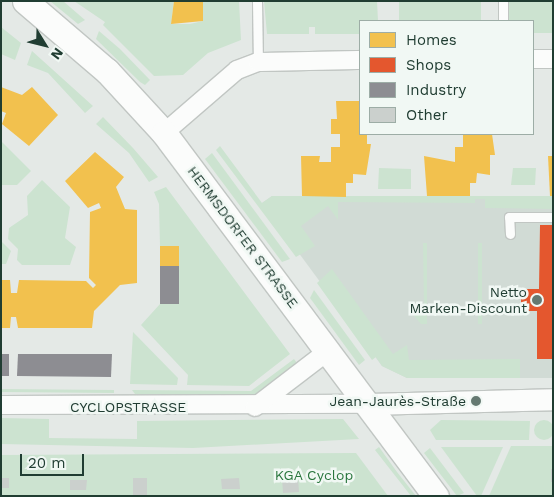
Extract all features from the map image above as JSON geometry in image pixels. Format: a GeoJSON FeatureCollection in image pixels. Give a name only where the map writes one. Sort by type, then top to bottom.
{"type":"FeatureCollection","features":[{"type":"Feature","properties":{"kind":"main road","name":"HERMSDORFER STRASSE"},"geometry":{"type":"LineString","coordinates":[[25,1],[107,71],[164,133],[436,496]]}},
{"type":"Feature","properties":{"kind":"street"},"geometry":{"type":"LineString","coordinates":[[534,59],[553,59]]}},
{"type":"Feature","properties":{"kind":"street"},"geometry":{"type":"LineString","coordinates":[[164,133],[214,85],[258,62],[359,60]]}},
{"type":"Feature","properties":{"kind":"street"},"geometry":{"type":"LineString","coordinates":[[255,408],[328,351]]}},
{"type":"Feature","properties":{"kind":"street"},"geometry":{"type":"LineString","coordinates":[[368,404],[553,399]]}},
{"type":"Feature","properties":{"kind":"street","name":"CYCLOPSTRASSE"},"geometry":{"type":"LineString","coordinates":[[1,406],[255,408],[368,404]]}},
{"type":"Feature","properties":{"kind":"lane"},"geometry":{"type":"LineString","coordinates":[[257,1],[258,62]]}},
{"type":"Feature","properties":{"kind":"lane"},"geometry":{"type":"LineString","coordinates":[[503,1],[503,20]]}},
{"type":"Feature","properties":{"kind":"lane"},"geometry":{"type":"LineString","coordinates":[[510,234],[509,217],[553,217]]}},
{"type":"Feature","properties":{"kind":"shaded area"},"geometry":{"type":"Polygon","coordinates":[[[272,196],[553,196],[553,378],[407,378],[382,366],[262,203],[272,196]]]}},
{"type":"Feature","properties":{"kind":"green space"},"geometry":{"type":"Polygon","coordinates":[[[50,1],[63,1],[85,20],[78,24],[50,1]]]}},
{"type":"Feature","properties":{"kind":"green space"},"geometry":{"type":"Polygon","coordinates":[[[74,1],[174,1],[171,24],[190,24],[203,21],[203,1],[239,1],[241,40],[208,53],[183,75],[154,76],[103,25],[105,22],[74,1]]]}},
{"type":"Feature","properties":{"kind":"green space"},"geometry":{"type":"Polygon","coordinates":[[[264,1],[377,1],[378,20],[359,20],[359,34],[315,34],[315,27],[309,27],[309,34],[267,34],[264,1]]]}},
{"type":"Feature","properties":{"kind":"green space"},"geometry":{"type":"Polygon","coordinates":[[[399,1],[481,1],[481,20],[399,20],[399,1]]]}},
{"type":"Feature","properties":{"kind":"green space"},"geometry":{"type":"Polygon","coordinates":[[[507,1],[553,1],[553,33],[534,33],[534,20],[507,20],[507,1]]]}},
{"type":"Feature","properties":{"kind":"green space"},"geometry":{"type":"Polygon","coordinates":[[[1,27],[21,43],[15,60],[1,54],[1,27]]]}},
{"type":"Feature","properties":{"kind":"green space"},"geometry":{"type":"Polygon","coordinates":[[[99,31],[120,49],[150,80],[145,85],[96,39],[99,31]]]}},
{"type":"Feature","properties":{"kind":"green space"},"geometry":{"type":"Polygon","coordinates":[[[32,51],[93,106],[85,113],[48,73],[27,65],[32,51]]]}},
{"type":"Feature","properties":{"kind":"green space"},"geometry":{"type":"Polygon","coordinates":[[[103,117],[158,177],[149,182],[129,153],[96,124],[103,117]]]}},
{"type":"Feature","properties":{"kind":"green space"},"geometry":{"type":"Polygon","coordinates":[[[1,141],[31,171],[17,185],[1,185],[1,141]]]}},
{"type":"Feature","properties":{"kind":"green space"},"geometry":{"type":"Polygon","coordinates":[[[220,146],[262,203],[272,196],[553,196],[553,209],[485,208],[485,199],[475,199],[475,203],[338,202],[338,220],[328,206],[301,226],[315,246],[296,257],[216,150],[220,146]]]}},
{"type":"Feature","properties":{"kind":"green space"},"geometry":{"type":"Polygon","coordinates":[[[212,153],[290,259],[282,262],[205,159],[212,153]]]}},
{"type":"Feature","properties":{"kind":"green space"},"geometry":{"type":"Polygon","coordinates":[[[379,168],[411,169],[411,189],[378,189],[379,168]]]}},
{"type":"Feature","properties":{"kind":"green space"},"geometry":{"type":"Polygon","coordinates":[[[513,168],[536,168],[535,185],[511,185],[513,168]]]}},
{"type":"Feature","properties":{"kind":"green space"},"geometry":{"type":"Polygon","coordinates":[[[42,180],[70,207],[65,238],[76,247],[70,265],[22,265],[17,260],[18,249],[8,239],[9,228],[28,215],[27,196],[42,180]]]}},
{"type":"Feature","properties":{"kind":"green space"},"geometry":{"type":"Polygon","coordinates":[[[166,187],[290,354],[249,386],[187,385],[188,375],[141,325],[160,304],[179,304],[179,246],[160,246],[159,204],[154,192],[166,187]]]}},
{"type":"Feature","properties":{"kind":"green space"},"geometry":{"type":"Polygon","coordinates":[[[1,241],[11,251],[6,264],[1,264],[1,241]]]}},
{"type":"Feature","properties":{"kind":"green space"},"geometry":{"type":"Polygon","coordinates":[[[423,243],[427,243],[427,324],[421,324],[408,309],[424,309],[423,243]]]}},
{"type":"Feature","properties":{"kind":"green space"},"geometry":{"type":"Polygon","coordinates":[[[478,243],[482,243],[482,324],[478,324],[478,243]]]}},
{"type":"Feature","properties":{"kind":"green space"},"geometry":{"type":"Polygon","coordinates":[[[332,269],[393,354],[407,345],[409,360],[520,359],[520,378],[407,378],[382,366],[376,357],[372,360],[317,283],[332,269]]]}},
{"type":"Feature","properties":{"kind":"green space"},"geometry":{"type":"Polygon","coordinates":[[[314,290],[365,360],[359,365],[310,298],[314,290]]]}},
{"type":"Feature","properties":{"kind":"green space"},"geometry":{"type":"Polygon","coordinates":[[[133,332],[178,378],[177,385],[130,384],[133,332]]]}},
{"type":"Feature","properties":{"kind":"green space"},"geometry":{"type":"Polygon","coordinates":[[[294,359],[297,363],[254,395],[135,394],[132,390],[251,391],[294,359]]]}},
{"type":"Feature","properties":{"kind":"green space"},"geometry":{"type":"Polygon","coordinates":[[[1,389],[114,390],[114,393],[1,392],[1,389]]]}},
{"type":"Feature","properties":{"kind":"green space"},"geometry":{"type":"Polygon","coordinates":[[[1,418],[49,419],[49,438],[137,439],[137,421],[343,419],[359,439],[193,448],[1,444],[1,418]]]}},
{"type":"Feature","properties":{"kind":"green space"},"geometry":{"type":"Polygon","coordinates":[[[441,420],[530,421],[529,440],[436,440],[430,430],[441,420]]]}},
{"type":"Feature","properties":{"kind":"green space"},"geometry":{"type":"Polygon","coordinates":[[[544,420],[551,423],[554,430],[551,437],[544,440],[537,437],[534,430],[537,423],[544,420]]]}},
{"type":"Feature","properties":{"kind":"green space"},"geometry":{"type":"Polygon","coordinates":[[[511,446],[553,446],[553,496],[489,496],[511,446]]]}},
{"type":"Feature","properties":{"kind":"green space"},"geometry":{"type":"Polygon","coordinates":[[[379,447],[416,496],[411,496],[375,450],[379,447]]]}},
{"type":"Feature","properties":{"kind":"green space"},"geometry":{"type":"Polygon","coordinates":[[[441,447],[503,447],[481,496],[477,496],[441,447]]]}},
{"type":"Feature","properties":{"kind":"green space"},"geometry":{"type":"Polygon","coordinates":[[[430,448],[464,493],[457,496],[424,453],[430,448]]]}},
{"type":"Feature","properties":{"kind":"green space","name":"KGA Cyclop"},"geometry":{"type":"Polygon","coordinates":[[[356,453],[388,496],[1,496],[1,455],[356,453]]]}},
{"type":"Feature","properties":{"kind":"building: Homes"},"geometry":{"type":"Polygon","coordinates":[[[174,1],[203,1],[203,21],[171,24],[174,1]]]}},
{"type":"Feature","properties":{"kind":"building: Homes"},"geometry":{"type":"Polygon","coordinates":[[[1,87],[22,95],[32,87],[58,115],[29,146],[2,124],[6,113],[1,111],[1,87]]]}},
{"type":"Feature","properties":{"kind":"building: Homes"},"geometry":{"type":"Polygon","coordinates":[[[336,101],[359,101],[359,135],[367,135],[367,144],[371,144],[366,175],[353,174],[353,183],[346,183],[346,197],[302,196],[301,156],[320,156],[319,162],[331,162],[331,147],[340,147],[340,134],[331,134],[331,119],[337,119],[336,101]]]}},
{"type":"Feature","properties":{"kind":"building: Homes"},"geometry":{"type":"Polygon","coordinates":[[[463,135],[492,135],[495,155],[490,155],[490,175],[477,173],[476,183],[470,183],[470,196],[427,196],[424,156],[455,162],[455,147],[463,147],[463,135]]]}},
{"type":"Feature","properties":{"kind":"building: Homes"},"geometry":{"type":"Polygon","coordinates":[[[95,152],[124,177],[116,187],[125,209],[137,210],[137,283],[120,285],[94,311],[92,328],[18,328],[16,317],[11,317],[10,328],[1,328],[1,280],[10,280],[11,293],[17,293],[19,280],[86,281],[93,288],[96,285],[89,278],[90,212],[101,208],[99,203],[88,208],[65,181],[95,152]]]}},
{"type":"Feature","properties":{"kind":"building: Homes"},"geometry":{"type":"Polygon","coordinates":[[[548,156],[553,156],[553,196],[550,196],[548,156]]]}},
{"type":"Feature","properties":{"kind":"building: Homes"},"geometry":{"type":"Polygon","coordinates":[[[160,246],[179,246],[179,266],[160,266],[160,246]]]}},
{"type":"Feature","properties":{"kind":"building: Shops","name":"Netto Marken-Discount"},"geometry":{"type":"Polygon","coordinates":[[[540,225],[553,225],[553,359],[537,359],[537,311],[521,311],[521,289],[539,289],[540,225]]]}},
{"type":"Feature","properties":{"kind":"building: Industry"},"geometry":{"type":"Polygon","coordinates":[[[160,266],[179,266],[179,304],[160,304],[160,266]]]}},
{"type":"Feature","properties":{"kind":"building: Industry"},"geometry":{"type":"Polygon","coordinates":[[[1,354],[9,354],[9,376],[1,376],[1,354]]]}},
{"type":"Feature","properties":{"kind":"building: Industry"},"geometry":{"type":"Polygon","coordinates":[[[18,354],[112,354],[111,377],[17,376],[18,354]]]}},
{"type":"Feature","properties":{"kind":"building: Other"},"geometry":{"type":"Polygon","coordinates":[[[551,469],[553,469],[553,482],[551,482],[551,469]]]}},
{"type":"Feature","properties":{"kind":"building: Other"},"geometry":{"type":"Polygon","coordinates":[[[298,477],[299,492],[283,493],[282,478],[298,477]]]}},
{"type":"Feature","properties":{"kind":"building: Other"},"geometry":{"type":"Polygon","coordinates":[[[1,478],[9,478],[9,488],[1,488],[1,478]]]}},
{"type":"Feature","properties":{"kind":"building: Other"},"geometry":{"type":"Polygon","coordinates":[[[133,478],[147,478],[147,496],[133,496],[133,478]]]}},
{"type":"Feature","properties":{"kind":"building: Other"},"geometry":{"type":"Polygon","coordinates":[[[239,478],[240,489],[222,489],[221,479],[239,478]]]}},
{"type":"Feature","properties":{"kind":"building: Other"},"geometry":{"type":"Polygon","coordinates":[[[70,480],[87,480],[86,490],[70,490],[70,480]]]}},
{"type":"Feature","properties":{"kind":"place","name":"Netto Marken-Discount"},"geometry":{"type":"Point","coordinates":[537,300]}},
{"type":"Feature","properties":{"kind":"place","name":"Jean-Jaurès-Straße"},"geometry":{"type":"Point","coordinates":[476,401]}}]}
